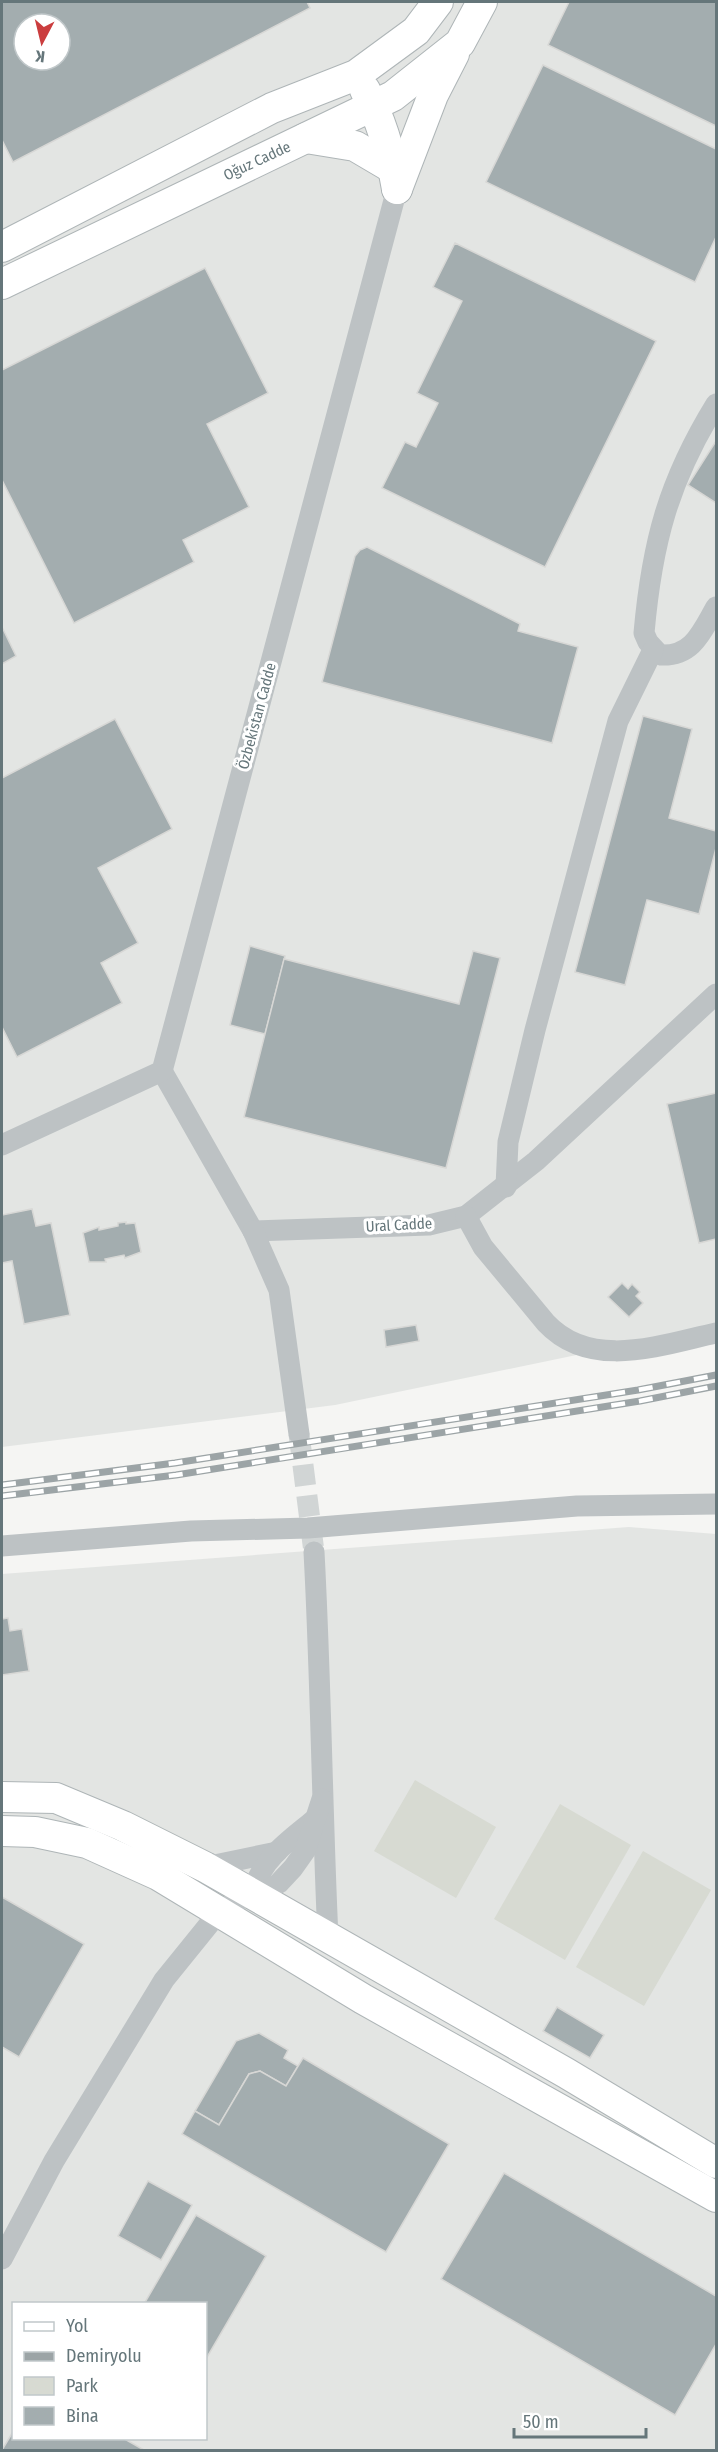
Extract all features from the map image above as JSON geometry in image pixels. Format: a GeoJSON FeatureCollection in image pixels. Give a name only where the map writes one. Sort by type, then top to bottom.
{"type":"FeatureCollection","features":[{"type":"Feature","properties":{"kind":"street"},"geometry":{"type":"LineString","coordinates":[[2,247],[272,108],[356,75],[416,31],[438,2]]}},
{"type":"Feature","properties":{"kind":"street","name":"Oğuz Cadde"},"geometry":{"type":"LineString","coordinates":[[2,284],[374,107],[424,74],[459,43],[482,2]]}},
{"type":"Feature","properties":{"kind":"street"},"geometry":{"type":"LineString","coordinates":[[396,179],[459,43]]}},
{"type":"Feature","properties":{"kind":"street"},"geometry":{"type":"LineString","coordinates":[[356,75],[374,107],[390,151],[396,179]]}},
{"type":"Feature","properties":{"kind":"street"},"geometry":{"type":"LineString","coordinates":[[306,138],[355,146],[396,179]]}},
{"type":"Feature","properties":{"kind":"street","name":"Özbekistan Cadde"},"geometry":{"type":"LineString","coordinates":[[162,1071],[396,179]]}},
{"type":"Feature","properties":{"kind":"street"},"geometry":{"type":"LineString","coordinates":[[717,404],[695,439],[681,469],[658,535],[650,571],[644,633],[653,650],[660,656],[670,656],[687,651],[694,645],[717,607]]}},
{"type":"Feature","properties":{"kind":"street"},"geometry":{"type":"LineString","coordinates":[[506,1187],[508,1142],[618,721],[653,650]]}},
{"type":"Feature","properties":{"kind":"street","name":"Ural Cadde"},"geometry":{"type":"LineString","coordinates":[[253,1231],[429,1225],[466,1216],[506,1187],[717,994]]}},
{"type":"Feature","properties":{"kind":"street"},"geometry":{"type":"LineString","coordinates":[[2,1145],[162,1071],[253,1231],[279,1290],[299,1434]]}},
{"type":"Feature","properties":{"kind":"street"},"geometry":{"type":"LineString","coordinates":[[466,1216],[483,1247],[546,1323],[555,1333],[577,1346],[596,1351],[615,1351],[717,1333]]}},
{"type":"Feature","properties":{"kind":"street"},"geometry":{"type":"LineString","coordinates":[[2,1546],[191,1531],[308,1528],[577,1506],[717,1504]]}},
{"type":"Feature","properties":{"kind":"street"},"geometry":{"type":"LineString","coordinates":[[314,1552],[322,1707],[322,1799],[328,1938]]}},
{"type":"Feature","properties":{"kind":"street"},"geometry":{"type":"LineString","coordinates":[[2,1797],[56,1798],[123,1826],[204,1867],[566,2073],[717,2163]]}},
{"type":"Feature","properties":{"kind":"street"},"geometry":{"type":"LineString","coordinates":[[2,2259],[54,2161],[164,1980],[219,1912],[251,1893],[268,1890],[279,1883],[293,1868],[305,1851],[322,1799]]}},
{"type":"Feature","properties":{"kind":"street"},"geometry":{"type":"LineString","coordinates":[[251,1893],[260,1873],[277,1852],[314,1820]]}},
{"type":"Feature","properties":{"kind":"street"},"geometry":{"type":"LineString","coordinates":[[2,1831],[35,1832],[87,1843],[158,1875],[363,1999],[717,2197]]}},
{"type":"Feature","properties":{"kind":"street"},"geometry":{"type":"LineString","coordinates":[[204,1867],[277,1852]]}},
{"type":"Feature","properties":{"kind":"shaded area"},"geometry":{"type":"Polygon","coordinates":[[[2,2],[716,2],[716,1326],[335,1405],[2,1447],[2,2]]]}},
{"type":"Feature","properties":{"kind":"shaded area"},"geometry":{"type":"Polygon","coordinates":[[[629,1527],[716,1534],[716,2450],[2,2450],[2,1574],[629,1527]]]}},
{"type":"Feature","properties":{"kind":"green space"},"geometry":{"type":"Polygon","coordinates":[[[415,1780],[496,1827],[456,1898],[374,1851],[415,1780]]]}},
{"type":"Feature","properties":{"kind":"green space"},"geometry":{"type":"Polygon","coordinates":[[[560,1804],[631,1845],[565,1960],[494,1919],[560,1804]]]}},
{"type":"Feature","properties":{"kind":"green space"},"geometry":{"type":"Polygon","coordinates":[[[643,1851],[711,1890],[644,2006],[576,1967],[643,1851]]]}},
{"type":"Feature","properties":{"kind":"building"},"geometry":{"type":"Polygon","coordinates":[[[2,2],[307,2],[310,8],[13,162],[2,140],[2,2]]]}},
{"type":"Feature","properties":{"kind":"building"},"geometry":{"type":"Polygon","coordinates":[[[569,2],[716,2],[716,126],[548,45],[569,2]]]}},
{"type":"Feature","properties":{"kind":"building"},"geometry":{"type":"Polygon","coordinates":[[[543,65],[716,149],[716,237],[695,282],[486,182],[543,65]]]}},
{"type":"Feature","properties":{"kind":"building"},"geometry":{"type":"Polygon","coordinates":[[[455,243],[656,341],[545,567],[382,488],[405,442],[416,447],[438,403],[417,393],[462,301],[433,287],[455,243]]]}},
{"type":"Feature","properties":{"kind":"building"},"geometry":{"type":"Polygon","coordinates":[[[205,268],[268,393],[207,424],[249,507],[183,540],[194,562],[74,623],[2,480],[2,370],[205,268]]]}},
{"type":"Feature","properties":{"kind":"building"},"geometry":{"type":"Polygon","coordinates":[[[716,441],[716,503],[688,485],[716,441]]]}},
{"type":"Feature","properties":{"kind":"building"},"geometry":{"type":"Polygon","coordinates":[[[367,547],[520,624],[518,631],[578,647],[552,743],[322,682],[355,556],[367,547]]]}},
{"type":"Feature","properties":{"kind":"building"},"geometry":{"type":"Polygon","coordinates":[[[2,627],[16,656],[2,664],[2,627]]]}},
{"type":"Feature","properties":{"kind":"building"},"geometry":{"type":"Polygon","coordinates":[[[643,716],[692,729],[669,818],[716,831],[716,848],[699,914],[647,900],[625,985],[575,972],[643,716]]]}},
{"type":"Feature","properties":{"kind":"building"},"geometry":{"type":"Polygon","coordinates":[[[115,719],[172,829],[98,868],[138,943],[101,963],[122,1003],[17,1057],[2,1027],[2,778],[115,719]]]}},
{"type":"Feature","properties":{"kind":"building"},"geometry":{"type":"Polygon","coordinates":[[[250,946],[285,956],[265,1034],[230,1025],[250,946]]]}},
{"type":"Feature","properties":{"kind":"building"},"geometry":{"type":"Polygon","coordinates":[[[473,951],[500,958],[446,1168],[244,1117],[284,959],[459,1004],[473,951]]]}},
{"type":"Feature","properties":{"kind":"building"},"geometry":{"type":"Polygon","coordinates":[[[716,1093],[716,1239],[699,1243],[667,1104],[716,1093]]]}},
{"type":"Feature","properties":{"kind":"building"},"geometry":{"type":"Polygon","coordinates":[[[32,1209],[36,1226],[51,1223],[70,1315],[24,1324],[12,1261],[2,1263],[2,1215],[32,1209]]]}},
{"type":"Feature","properties":{"kind":"building"},"geometry":{"type":"Polygon","coordinates":[[[126,1222],[126,1224],[135,1223],[141,1252],[125,1258],[124,1255],[105,1259],[106,1262],[89,1262],[83,1233],[99,1227],[99,1230],[118,1226],[118,1223],[126,1222]]]}},
{"type":"Feature","properties":{"kind":"building"},"geometry":{"type":"Polygon","coordinates":[[[622,1283],[628,1289],[632,1284],[640,1292],[636,1296],[643,1303],[629,1317],[608,1297],[622,1283]]]}},
{"type":"Feature","properties":{"kind":"building"},"geometry":{"type":"Polygon","coordinates":[[[416,1325],[419,1341],[386,1347],[384,1330],[416,1325]]]}},
{"type":"Feature","properties":{"kind":"building"},"geometry":{"type":"Polygon","coordinates":[[[8,1618],[10,1631],[22,1629],[29,1671],[2,1675],[2,1619],[8,1618]]]}},
{"type":"Feature","properties":{"kind":"building"},"geometry":{"type":"Polygon","coordinates":[[[2,1897],[84,1944],[19,2057],[2,2047],[2,1897]]]}},
{"type":"Feature","properties":{"kind":"building"},"geometry":{"type":"Polygon","coordinates":[[[557,2007],[604,2035],[590,2058],[543,2031],[557,2007]]]}},
{"type":"Feature","properties":{"kind":"building"},"geometry":{"type":"Polygon","coordinates":[[[259,2033],[288,2050],[284,2058],[298,2066],[286,2086],[260,2071],[249,2074],[219,2125],[195,2111],[236,2041],[259,2033]]]}},
{"type":"Feature","properties":{"kind":"building"},"geometry":{"type":"Polygon","coordinates":[[[303,2058],[449,2144],[386,2252],[182,2134],[195,2111],[219,2125],[249,2074],[260,2071],[286,2086],[303,2058]]]}},
{"type":"Feature","properties":{"kind":"building"},"geometry":{"type":"Polygon","coordinates":[[[504,2173],[716,2296],[716,2344],[675,2415],[441,2279],[504,2173]]]}},
{"type":"Feature","properties":{"kind":"building"},"geometry":{"type":"Polygon","coordinates":[[[148,2181],[192,2205],[161,2260],[118,2236],[148,2181]]]}},
{"type":"Feature","properties":{"kind":"building"},"geometry":{"type":"Polygon","coordinates":[[[196,2215],[266,2256],[207,2357],[207,2302],[145,2302],[196,2215]]]}},
{"type":"Feature","properties":{"kind":"building"},"geometry":{"type":"Polygon","coordinates":[[[12,2433],[12,2440],[126,2440],[144,2450],[2,2450],[12,2433]]]}},
{"type":"Feature","properties":{"kind":"tunnel"},"geometry":{"type":"LineString","coordinates":[[299,1434],[314,1552]]}},
{"type":"Feature","properties":{"kind":"railway"},"geometry":{"type":"LineString","coordinates":[[2,1485],[175,1463],[638,1390],[716,1375]]}},
{"type":"Feature","properties":{"kind":"railway"},"geometry":{"type":"LineString","coordinates":[[2,1496],[176,1475],[640,1401],[716,1386]]}}]}
